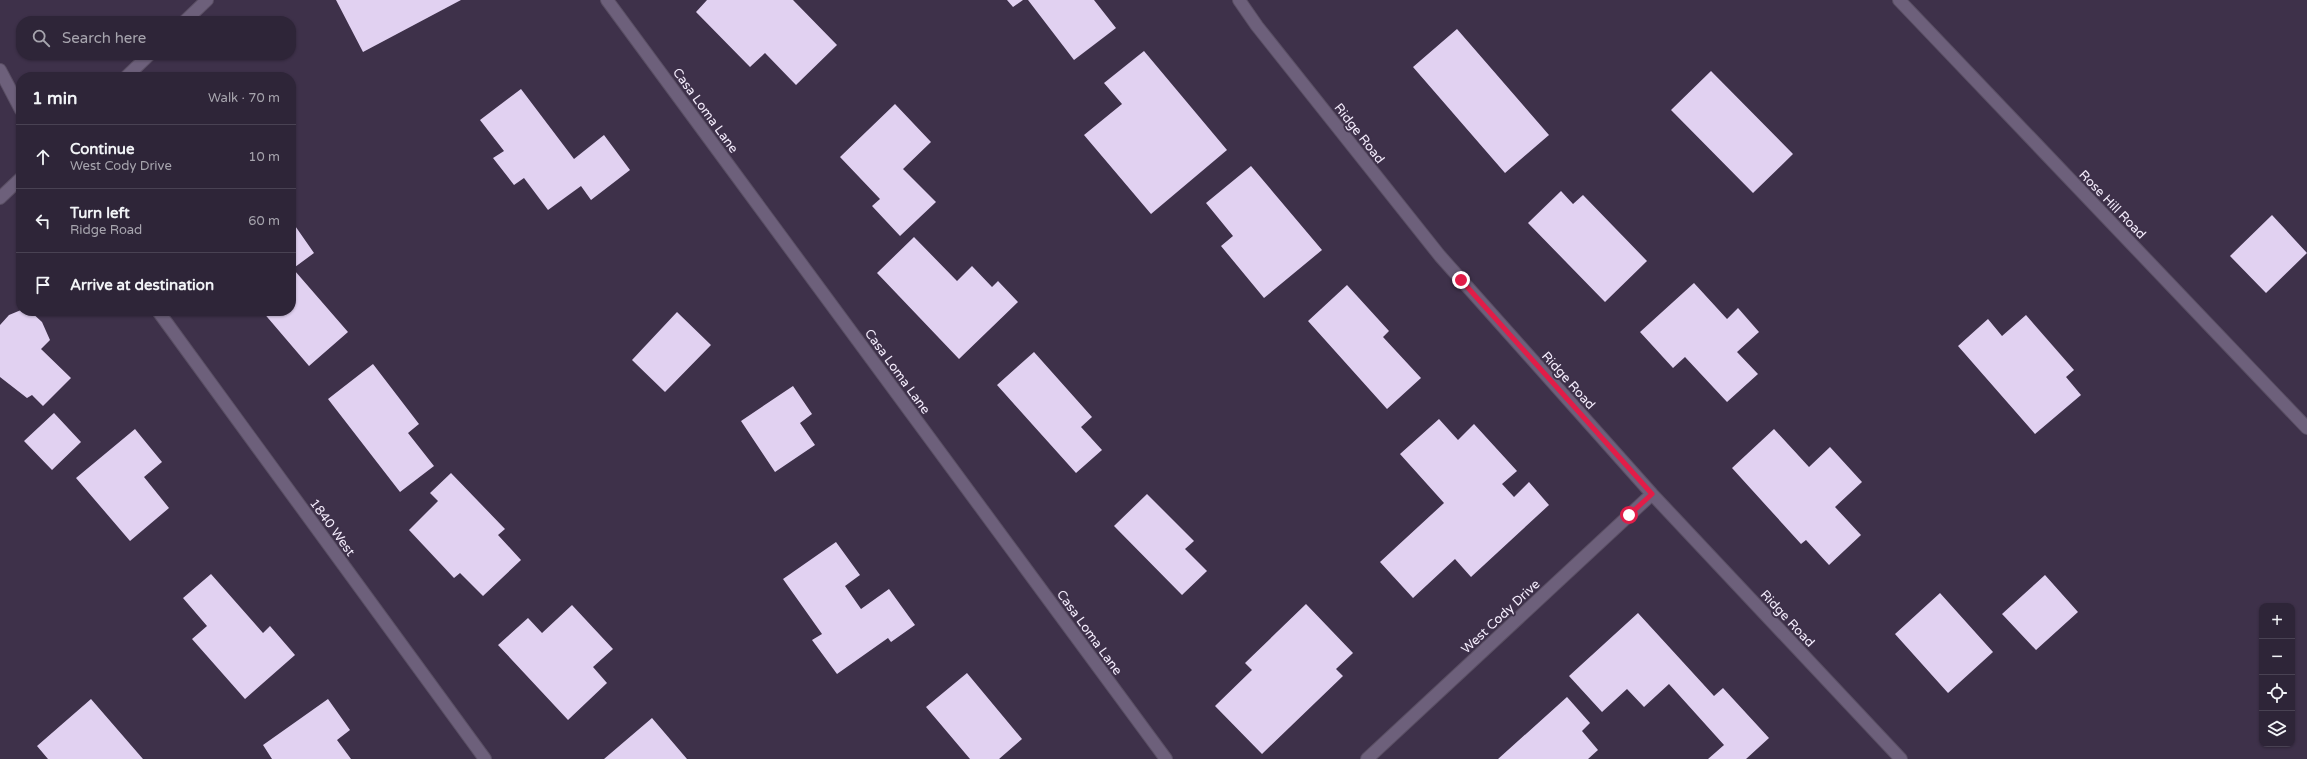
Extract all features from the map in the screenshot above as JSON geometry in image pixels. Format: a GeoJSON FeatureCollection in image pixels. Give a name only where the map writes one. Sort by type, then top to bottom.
{"type":"FeatureCollection","features":[{"type":"Feature","properties":{"kind":"street"},"geometry":{"type":"LineString","coordinates":[[189,16],[206,0]]}},
{"type":"Feature","properties":{"kind":"street","name":"Casa Loma Lane"},"geometry":{"type":"LineString","coordinates":[[607,0],[1166,759]]}},
{"type":"Feature","properties":{"kind":"street","name":"Ridge Road"},"geometry":{"type":"LineString","coordinates":[[1239,0],[1257,26],[1440,256],[1652,494],[1901,759]]}},
{"type":"Feature","properties":{"kind":"street","name":"Rose Hill Road"},"geometry":{"type":"LineString","coordinates":[[1899,0],[2307,428]]}},
{"type":"Feature","properties":{"kind":"street"},"geometry":{"type":"LineString","coordinates":[[131,72],[144,60]]}},
{"type":"Feature","properties":{"kind":"street"},"geometry":{"type":"LineString","coordinates":[[0,70],[16,100]]}},
{"type":"Feature","properties":{"kind":"street"},"geometry":{"type":"LineString","coordinates":[[0,198],[16,183]]}},
{"type":"Feature","properties":{"kind":"street","name":"1840 West"},"geometry":{"type":"LineString","coordinates":[[162,316],[485,759]]}},
{"type":"Feature","properties":{"kind":"street","name":"West Cody Drive"},"geometry":{"type":"LineString","coordinates":[[1367,759],[1652,494]]}},
{"type":"Feature","properties":{"kind":"building"},"geometry":{"type":"Polygon","coordinates":[[[336,0],[461,0],[363,52],[336,0]]]}},
{"type":"Feature","properties":{"kind":"building"},"geometry":{"type":"Polygon","coordinates":[[[707,0],[793,0],[837,45],[796,85],[765,53],[750,67],[696,12],[707,0]]]}},
{"type":"Feature","properties":{"kind":"building"},"geometry":{"type":"Polygon","coordinates":[[[1007,0],[1023,0],[1013,7],[1007,0]]]}},
{"type":"Feature","properties":{"kind":"building"},"geometry":{"type":"Polygon","coordinates":[[[1028,0],[1094,0],[1116,28],[1074,60],[1028,0]]]}},
{"type":"Feature","properties":{"kind":"building"},"geometry":{"type":"Polygon","coordinates":[[[1457,29],[1549,135],[1505,173],[1413,67],[1457,29]]]}},
{"type":"Feature","properties":{"kind":"building"},"geometry":{"type":"Polygon","coordinates":[[[1144,51],[1227,150],[1151,214],[1084,135],[1122,104],[1104,83],[1144,51]]]}},
{"type":"Feature","properties":{"kind":"building"},"geometry":{"type":"Polygon","coordinates":[[[1711,71],[1793,154],[1753,193],[1671,110],[1711,71]]]}},
{"type":"Feature","properties":{"kind":"building"},"geometry":{"type":"Polygon","coordinates":[[[521,89],[574,159],[604,135],[630,170],[591,200],[581,186],[548,210],[524,178],[514,185],[493,158],[504,151],[480,120],[521,89]]]}},
{"type":"Feature","properties":{"kind":"building"},"geometry":{"type":"Polygon","coordinates":[[[895,104],[931,142],[903,169],[936,202],[900,236],[872,206],[880,199],[840,157],[895,104]]]}},
{"type":"Feature","properties":{"kind":"building"},"geometry":{"type":"Polygon","coordinates":[[[1251,166],[1322,250],[1264,298],[1221,246],[1233,236],[1206,203],[1251,166]]]}},
{"type":"Feature","properties":{"kind":"building"},"geometry":{"type":"Polygon","coordinates":[[[1561,191],[1573,204],[1583,195],[1647,261],[1605,302],[1528,223],[1561,191]]]}},
{"type":"Feature","properties":{"kind":"building"},"geometry":{"type":"Polygon","coordinates":[[[2272,215],[2307,253],[2266,293],[2230,256],[2272,215]]]}},
{"type":"Feature","properties":{"kind":"building"},"geometry":{"type":"Polygon","coordinates":[[[296,227],[314,253],[296,266],[296,227]]]}},
{"type":"Feature","properties":{"kind":"building"},"geometry":{"type":"Polygon","coordinates":[[[914,237],[957,281],[972,266],[992,287],[998,281],[1018,302],[959,359],[877,273],[914,237]]]}},
{"type":"Feature","properties":{"kind":"building"},"geometry":{"type":"Polygon","coordinates":[[[296,272],[348,332],[309,366],[266,316],[296,316],[296,272]]]}},
{"type":"Feature","properties":{"kind":"building"},"geometry":{"type":"Polygon","coordinates":[[[1694,283],[1727,319],[1738,308],[1759,332],[1737,352],[1758,374],[1727,402],[1685,357],[1673,368],[1640,332],[1694,283]]]}},
{"type":"Feature","properties":{"kind":"building"},"geometry":{"type":"Polygon","coordinates":[[[1347,285],[1389,331],[1383,337],[1421,378],[1387,409],[1308,321],[1347,285]]]}},
{"type":"Feature","properties":{"kind":"building"},"geometry":{"type":"Polygon","coordinates":[[[16,312],[16,316],[35,316],[42,322],[50,340],[41,349],[71,378],[43,406],[32,395],[27,398],[0,377],[0,325],[9,315],[16,312]]]}},
{"type":"Feature","properties":{"kind":"building"},"geometry":{"type":"Polygon","coordinates":[[[677,312],[711,345],[665,392],[632,360],[677,312]]]}},
{"type":"Feature","properties":{"kind":"building"},"geometry":{"type":"Polygon","coordinates":[[[2026,315],[2074,370],[2066,377],[2081,395],[2035,434],[1958,346],[1988,319],[2002,336],[2026,315]]]}},
{"type":"Feature","properties":{"kind":"building"},"geometry":{"type":"Polygon","coordinates":[[[1034,352],[1092,417],[1081,427],[1102,450],[1076,473],[997,385],[1034,352]]]}},
{"type":"Feature","properties":{"kind":"building"},"geometry":{"type":"Polygon","coordinates":[[[373,364],[419,424],[408,433],[434,466],[400,492],[328,399],[373,364]]]}},
{"type":"Feature","properties":{"kind":"building"},"geometry":{"type":"Polygon","coordinates":[[[793,386],[812,414],[800,423],[815,445],[775,472],[741,421],[793,386]]]}},
{"type":"Feature","properties":{"kind":"building"},"geometry":{"type":"Polygon","coordinates":[[[54,413],[81,442],[52,470],[24,441],[54,413]]]}},
{"type":"Feature","properties":{"kind":"building"},"geometry":{"type":"Polygon","coordinates":[[[1439,419],[1458,440],[1474,424],[1517,471],[1502,484],[1514,497],[1529,482],[1549,505],[1471,577],[1455,559],[1413,598],[1380,562],[1444,503],[1400,454],[1439,419]]]}},
{"type":"Feature","properties":{"kind":"building"},"geometry":{"type":"Polygon","coordinates":[[[135,429],[162,462],[144,477],[169,508],[130,541],[76,478],[135,429]]]}},
{"type":"Feature","properties":{"kind":"building"},"geometry":{"type":"Polygon","coordinates":[[[1774,429],[1809,467],[1830,447],[1862,482],[1835,507],[1861,535],[1829,565],[1806,540],[1801,544],[1732,468],[1774,429]]]}},
{"type":"Feature","properties":{"kind":"building"},"geometry":{"type":"Polygon","coordinates":[[[451,473],[505,529],[498,535],[521,560],[483,596],[460,573],[454,578],[409,530],[438,501],[430,493],[451,473]]]}},
{"type":"Feature","properties":{"kind":"building"},"geometry":{"type":"Polygon","coordinates":[[[1147,494],[1194,541],[1185,549],[1207,571],[1182,595],[1114,526],[1147,494]]]}},
{"type":"Feature","properties":{"kind":"building"},"geometry":{"type":"Polygon","coordinates":[[[836,542],[860,575],[845,586],[861,609],[889,589],[915,625],[891,642],[888,638],[837,674],[812,640],[822,634],[783,579],[836,542]]]}},
{"type":"Feature","properties":{"kind":"building"},"geometry":{"type":"Polygon","coordinates":[[[211,574],[263,633],[270,626],[295,655],[245,699],[192,639],[207,626],[183,598],[211,574]]]}},
{"type":"Feature","properties":{"kind":"building"},"geometry":{"type":"Polygon","coordinates":[[[2045,575],[2078,612],[2036,650],[2002,614],[2045,575]]]}},
{"type":"Feature","properties":{"kind":"building"},"geometry":{"type":"Polygon","coordinates":[[[1940,593],[1993,652],[1948,693],[1895,634],[1940,593]]]}},
{"type":"Feature","properties":{"kind":"building"},"geometry":{"type":"Polygon","coordinates":[[[1306,604],[1353,653],[1336,669],[1343,676],[1262,754],[1215,706],[1252,670],[1245,663],[1306,604]]]}},
{"type":"Feature","properties":{"kind":"building"},"geometry":{"type":"Polygon","coordinates":[[[572,605],[613,649],[593,667],[607,683],[568,720],[498,645],[528,618],[542,633],[572,605]]]}},
{"type":"Feature","properties":{"kind":"building"},"geometry":{"type":"Polygon","coordinates":[[[1638,613],[1714,696],[1723,688],[1769,738],[1746,759],[1708,759],[1724,745],[1669,684],[1644,707],[1627,689],[1602,712],[1569,676],[1638,613]]]}},
{"type":"Feature","properties":{"kind":"building"},"geometry":{"type":"Polygon","coordinates":[[[967,673],[1022,739],[999,759],[970,759],[926,707],[967,673]]]}},
{"type":"Feature","properties":{"kind":"building"},"geometry":{"type":"Polygon","coordinates":[[[1567,697],[1590,723],[1582,731],[1598,750],[1588,759],[1498,759],[1567,697]]]}},
{"type":"Feature","properties":{"kind":"building"},"geometry":{"type":"Polygon","coordinates":[[[91,699],[143,759],[48,759],[37,746],[91,699]]]}},
{"type":"Feature","properties":{"kind":"building"},"geometry":{"type":"Polygon","coordinates":[[[328,699],[350,730],[337,740],[351,759],[272,759],[263,745],[328,699]]]}},
{"type":"Feature","properties":{"kind":"building"},"geometry":{"type":"Polygon","coordinates":[[[652,718],[687,759],[604,759],[652,718]]]}},
{"type":"Feature","properties":{"kind":"route"},"geometry":{"type":"LineString","coordinates":[[1461,280],[1652,494],[1629,515]]}}]}
